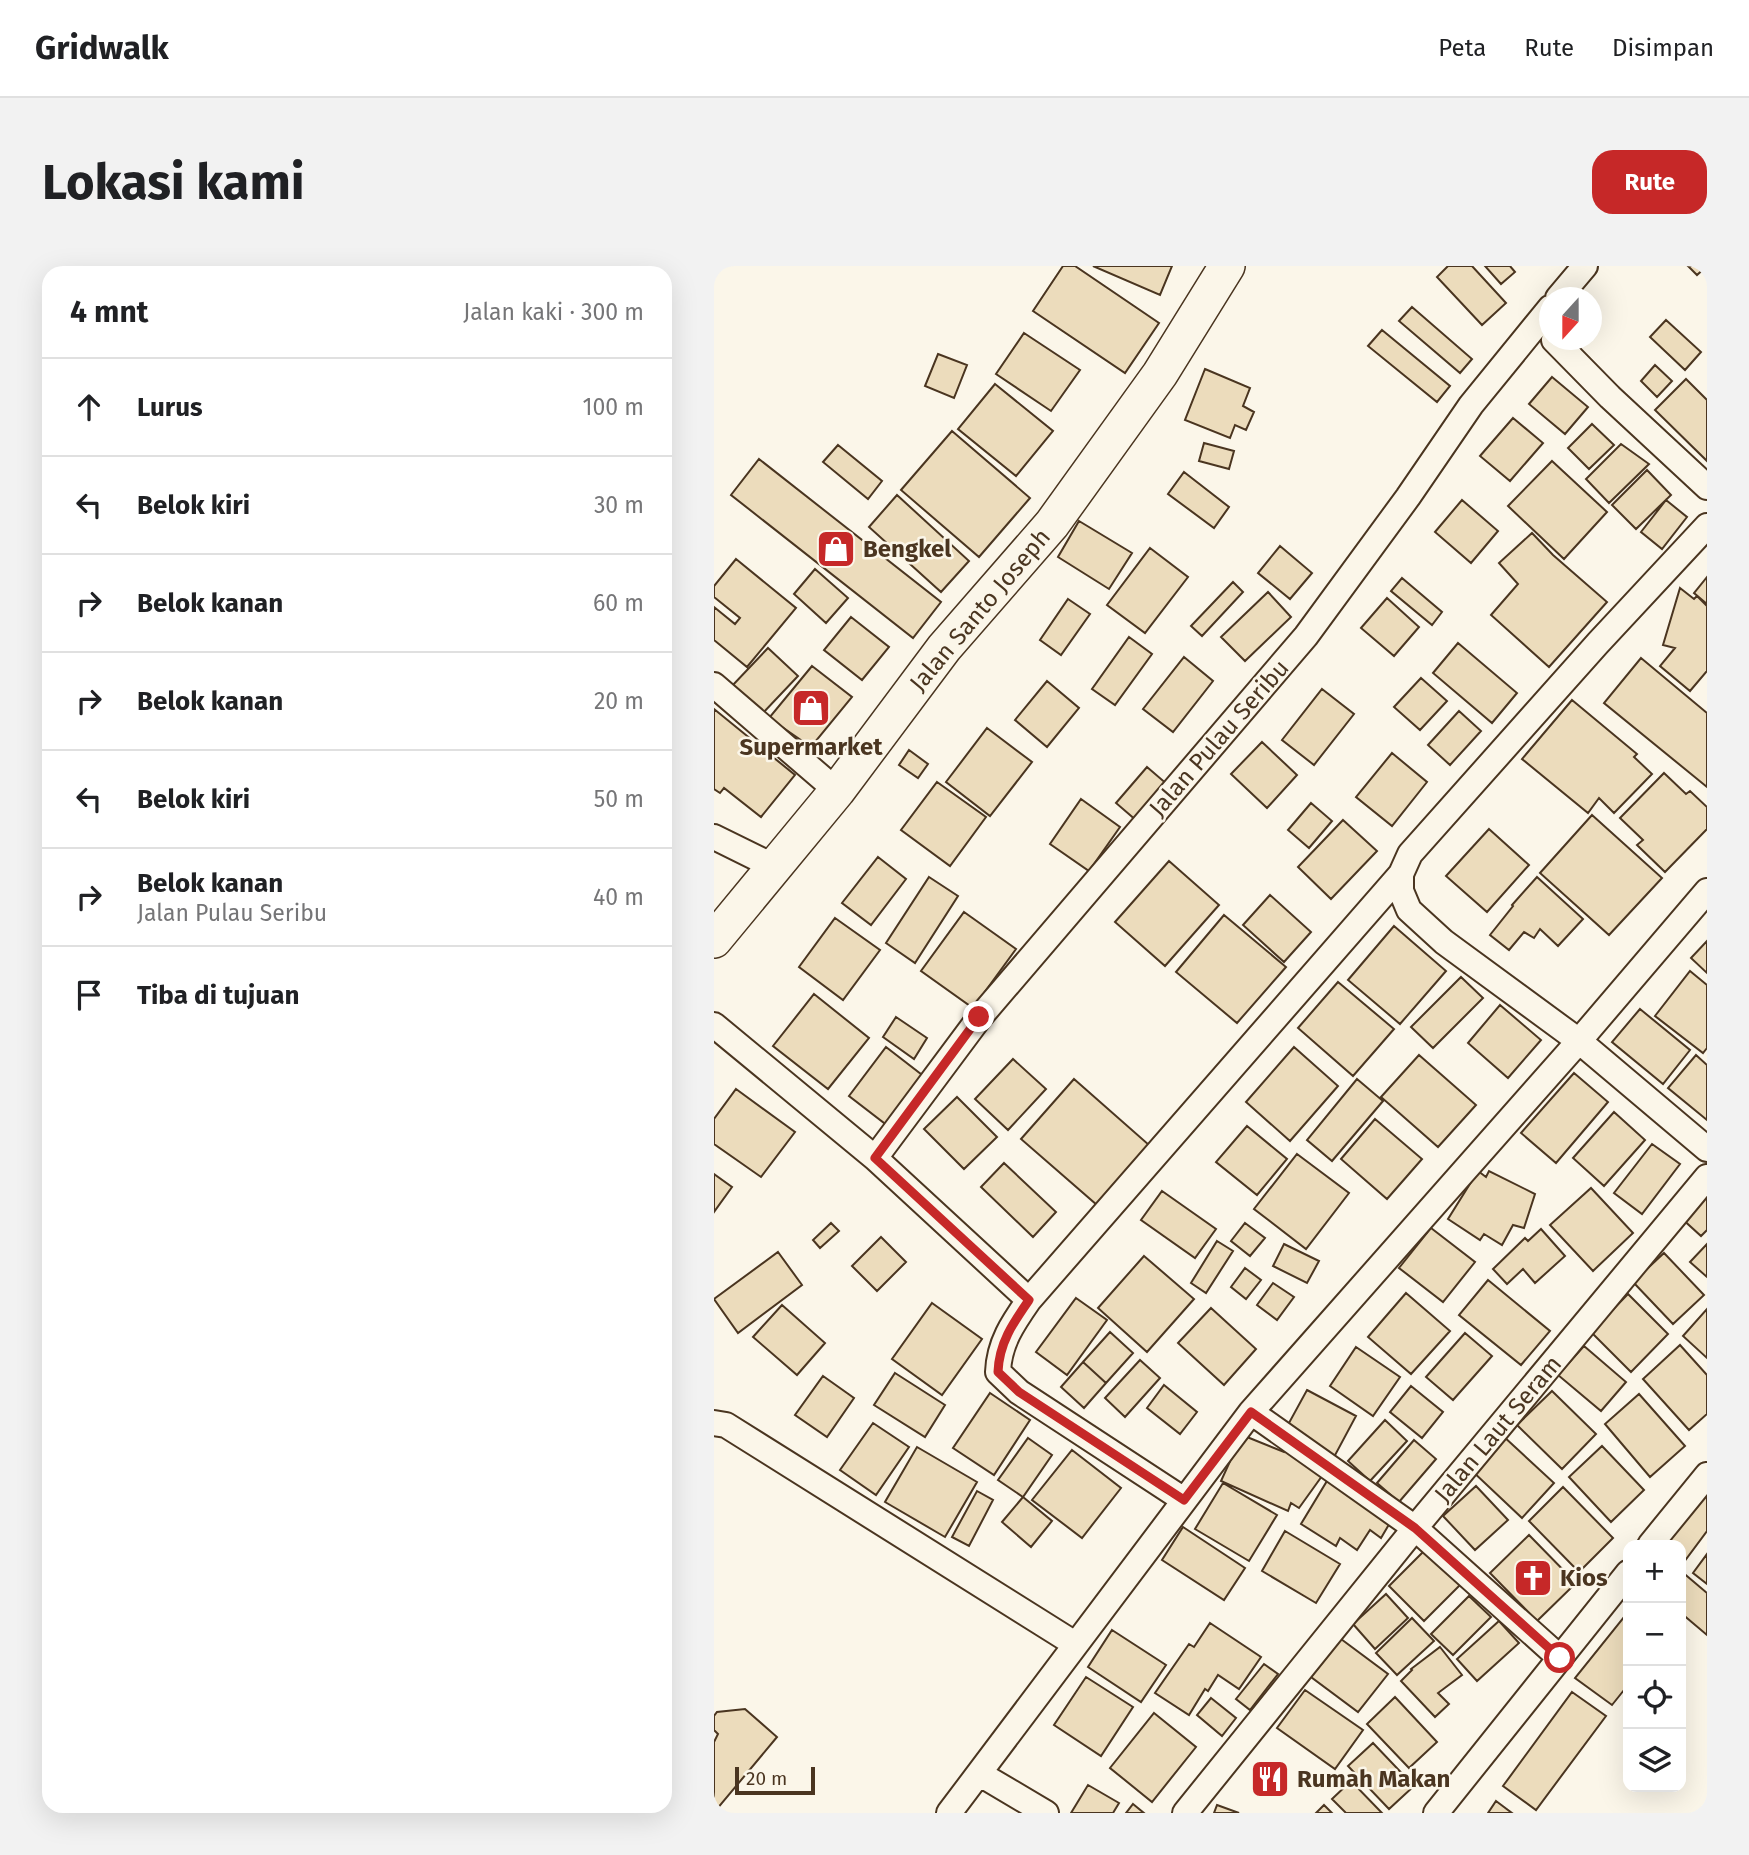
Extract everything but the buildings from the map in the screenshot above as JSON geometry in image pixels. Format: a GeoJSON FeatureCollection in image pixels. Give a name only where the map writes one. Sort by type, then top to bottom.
{"type":"FeatureCollection","features":[{"type":"Feature","properties":{"kind":"main road","name":"Jalan Santo Joseph"},"geometry":{"type":"LineString","coordinates":[[714,940],[837,791],[944,648],[1052,524],[1160,374],[1227,266]]}},
{"type":"Feature","properties":{"kind":"street"},"geometry":{"type":"LineString","coordinates":[[1568,287],[1586,266]]}},
{"type":"Feature","properties":{"kind":"street","name":"Jalan Pulau Seribu"},"geometry":{"type":"LineString","coordinates":[[875,1158],[979,1017],[1306,636],[1408,497],[1471,405],[1539,334]]}},
{"type":"Feature","properties":{"kind":"street"},"geometry":{"type":"LineString","coordinates":[[1569,350],[1626,412],[1707,487]]}},
{"type":"Feature","properties":{"kind":"street"},"geometry":{"type":"LineString","coordinates":[[1184,1500],[1019,1392],[998,1372],[999,1353],[1008,1330],[1029,1300],[1401,874],[1410,854],[1590,652],[1707,526]]}},
{"type":"Feature","properties":{"kind":"street"},"geometry":{"type":"LineString","coordinates":[[714,685],[837,791]]}},
{"type":"Feature","properties":{"kind":"street"},"geometry":{"type":"LineString","coordinates":[[714,837],[775,867]]}},
{"type":"Feature","properties":{"kind":"street"},"geometry":{"type":"LineString","coordinates":[[1401,874],[1401,891],[1409,909],[1444,942],[1579,1041],[1707,1149]]}},
{"type":"Feature","properties":{"kind":"street"},"geometry":{"type":"LineString","coordinates":[[949,1813],[1251,1412],[1579,1041],[1707,891]]}},
{"type":"Feature","properties":{"kind":"street"},"geometry":{"type":"LineString","coordinates":[[714,1025],[875,1158],[1029,1300]]}},
{"type":"Feature","properties":{"kind":"street","name":"Jalan Laut Seram"},"geometry":{"type":"LineString","coordinates":[[1185,1813],[1415,1528],[1707,1177]]}},
{"type":"Feature","properties":{"kind":"street"},"geometry":{"type":"LineString","coordinates":[[1251,1412],[1415,1528],[1560,1658]]}},
{"type":"Feature","properties":{"kind":"street"},"geometry":{"type":"LineString","coordinates":[[714,1423],[726,1425],[1075,1644]]}},
{"type":"Feature","properties":{"kind":"street"},"geometry":{"type":"LineString","coordinates":[[1654,1540],[1707,1475]]}},
{"type":"Feature","properties":{"kind":"street"},"geometry":{"type":"LineString","coordinates":[[1436,1813],[1623,1579]]}},
{"type":"Feature","properties":{"kind":"street"},"geometry":{"type":"LineString","coordinates":[[980,1774],[1046,1813]]}},
{"type":"Feature","properties":{"kind":"place","name":"Bengkel"},"geometry":{"type":"Point","coordinates":[836,549]}},
{"type":"Feature","properties":{"kind":"place","name":"Supermarket"},"geometry":{"type":"Point","coordinates":[811,708]}},
{"type":"Feature","properties":{"kind":"place","name":"Kios"},"geometry":{"type":"Point","coordinates":[1533,1578]}},
{"type":"Feature","properties":{"kind":"place","name":"Rumah Makan"},"geometry":{"type":"Point","coordinates":[1270,1779]}},
{"type":"Feature","properties":{"kind":"route"},"geometry":{"type":"LineString","coordinates":[[979,1017],[875,1158],[1029,1300],[1008,1330],[999,1353],[998,1372],[1019,1392],[1184,1500],[1251,1412],[1415,1528],[1560,1658]]}}]}
